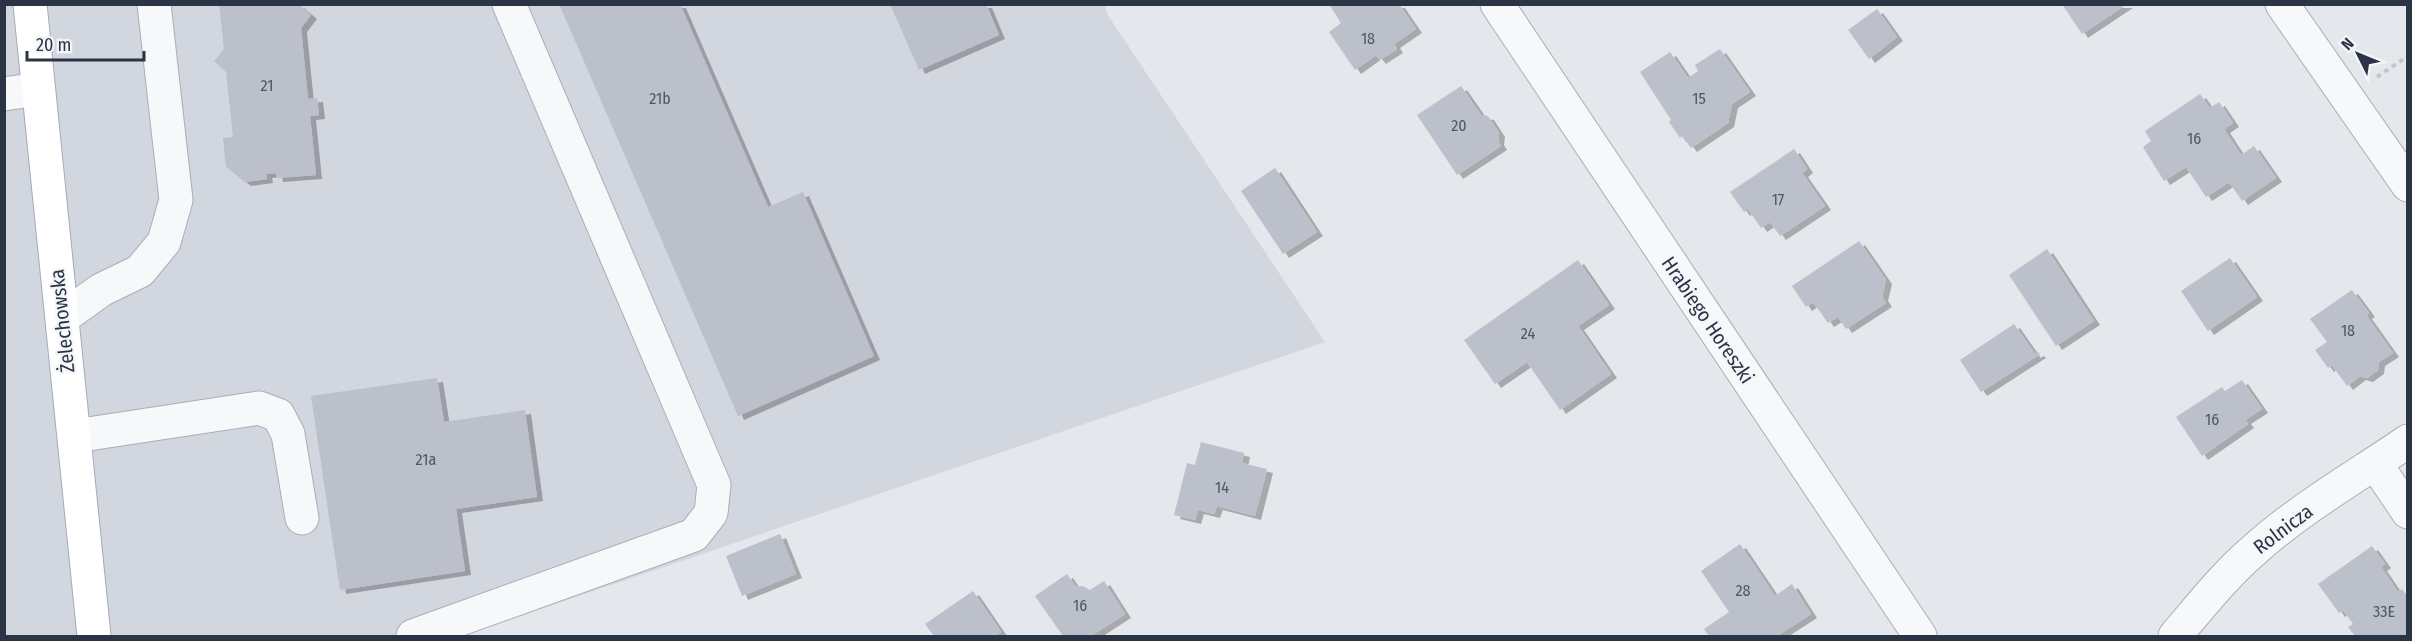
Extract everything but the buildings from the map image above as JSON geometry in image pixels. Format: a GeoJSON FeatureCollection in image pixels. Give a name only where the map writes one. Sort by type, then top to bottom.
{"type":"FeatureCollection","features":[{"type":"Feature","properties":{"kind":"main road","name":"Żelechowska"},"geometry":{"type":"LineString","coordinates":[[30,4],[94,636]]}},
{"type":"Feature","properties":{"kind":"street"},"geometry":{"type":"LineString","coordinates":[[62,318],[101,290],[140,271],[164,242],[176,200],[154,4]]}},
{"type":"Feature","properties":{"kind":"street"},"geometry":{"type":"LineString","coordinates":[[413,636],[694,535],[711,513],[714,485],[509,4]]}},
{"type":"Feature","properties":{"kind":"street","name":"Hrabiego Horeszki"},"geometry":{"type":"LineString","coordinates":[[1497,4],[1920,636]]}},
{"type":"Feature","properties":{"kind":"street"},"geometry":{"type":"LineString","coordinates":[[2282,4],[2408,185]]}},
{"type":"Feature","properties":{"kind":"street"},"geometry":{"type":"LineString","coordinates":[[4,94],[38,89]]}},
{"type":"Feature","properties":{"kind":"street"},"geometry":{"type":"LineString","coordinates":[[75,436],[259,408],[278,415],[288,434],[302,518]]}},
{"type":"Feature","properties":{"kind":"street","name":"Rolnicza"},"geometry":{"type":"LineString","coordinates":[[2175,636],[2217,586],[2253,550],[2408,441]]}},
{"type":"Feature","properties":{"kind":"street"},"geometry":{"type":"LineString","coordinates":[[2375,464],[2408,512]]}},
{"type":"Feature","properties":{"kind":"shaded area"},"geometry":{"type":"Polygon","coordinates":[[[4,5],[1105,5],[1107,14],[1325,342],[461,636],[5,636],[4,5]]]}}]}
